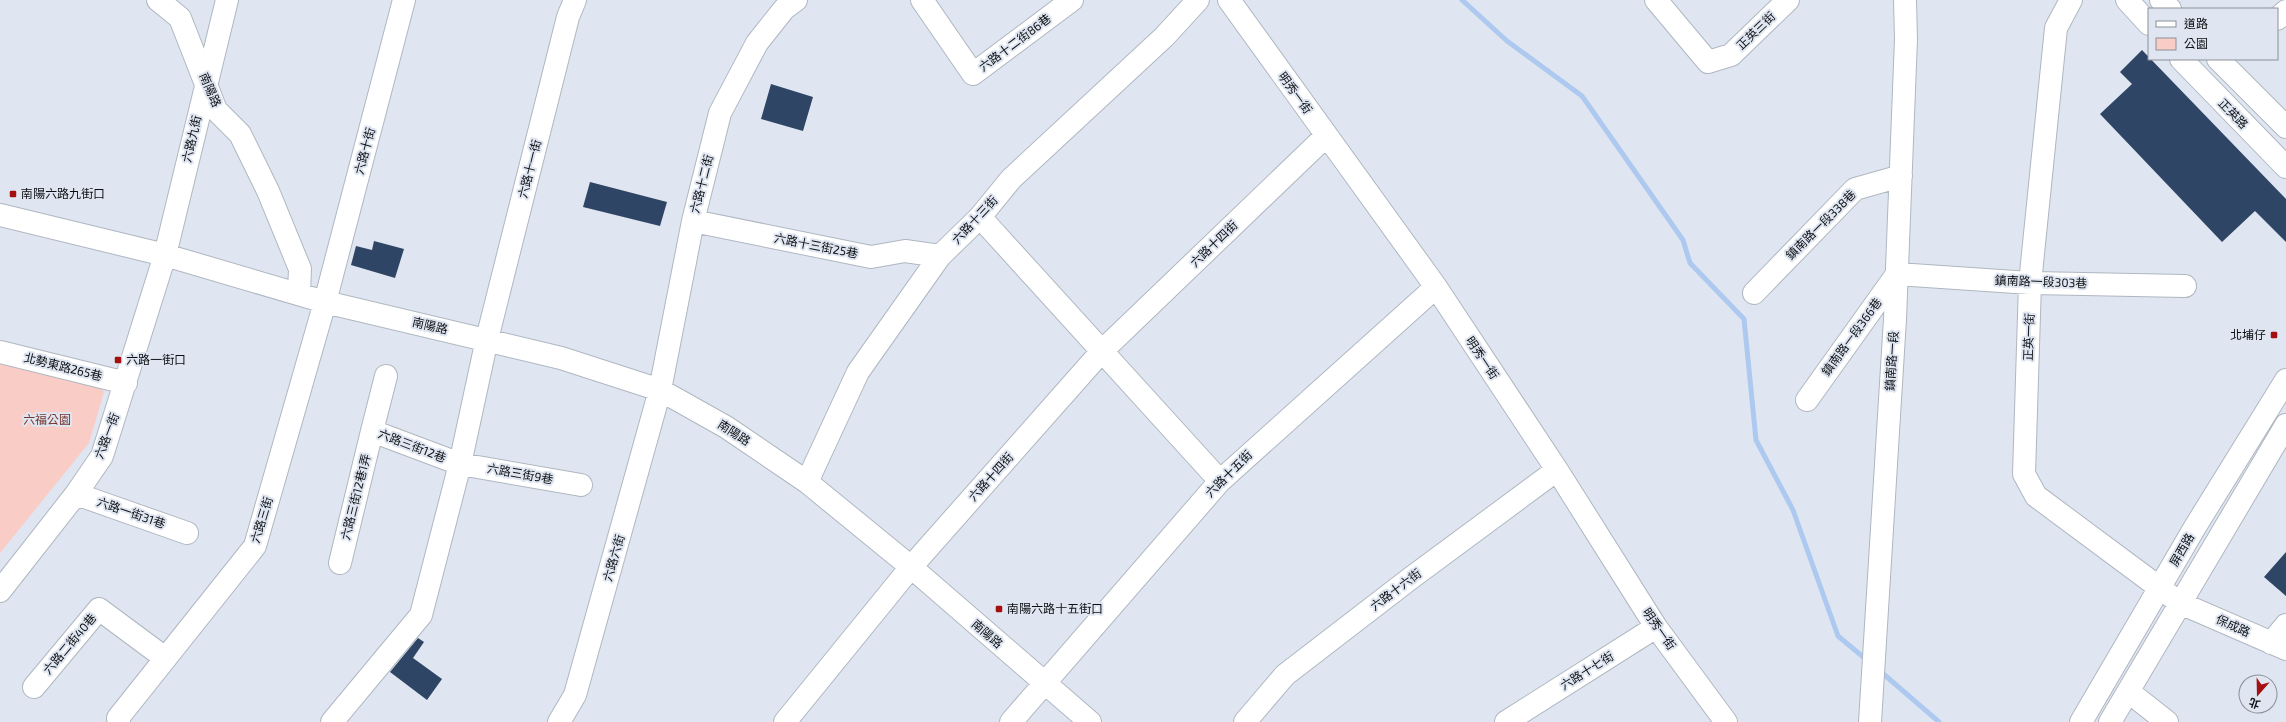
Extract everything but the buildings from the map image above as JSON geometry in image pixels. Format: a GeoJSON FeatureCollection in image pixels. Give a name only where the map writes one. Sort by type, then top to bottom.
{"type":"FeatureCollection","features":[{"type":"Feature","properties":{"kind":"street","name":"南陽路"},"geometry":{"type":"LineString","coordinates":[[158,0],[180,18],[216,110],[240,134],[268,191],[300,269],[300,293]]}},
{"type":"Feature","properties":{"kind":"street","name":"六路九街"},"geometry":{"type":"LineString","coordinates":[[165,255],[226,0]]}},
{"type":"Feature","properties":{"kind":"street","name":"六路十街"},"geometry":{"type":"LineString","coordinates":[[325,302],[404,0]]}},
{"type":"Feature","properties":{"kind":"street","name":"六路十一街"},"geometry":{"type":"LineString","coordinates":[[487,339],[568,17],[575,0]]}},
{"type":"Feature","properties":{"kind":"street","name":"六路十二街"},"geometry":{"type":"LineString","coordinates":[[660,390],[693,221],[720,113],[757,43],[784,10],[796,0]]}},
{"type":"Feature","properties":{"kind":"street","name":"六路十二街86巷"},"geometry":{"type":"LineString","coordinates":[[922,0],[973,74],[1072,0]]}},
{"type":"Feature","properties":{"kind":"street","name":"六路十三街"},"geometry":{"type":"LineString","coordinates":[[807,482],[858,372],[940,256],[980,217],[1011,178],[1164,37],[1198,0]]}},
{"type":"Feature","properties":{"kind":"street","name":"明秀一街"},"geometry":{"type":"LineString","coordinates":[[1229,0],[1436,287],[1557,470],[1656,627],[1726,722]]}},
{"type":"Feature","properties":{"kind":"street","name":"正英三街"},"geometry":{"type":"LineString","coordinates":[[1656,0],[1708,62],[1731,55],[1788,0]]}},
{"type":"Feature","properties":{"kind":"street","name":"鎮南路一段"},"geometry":{"type":"LineString","coordinates":[[1870,722],[1897,274],[1906,39],[1905,0]]}},
{"type":"Feature","properties":{"kind":"street","name":"正英一街"},"geometry":{"type":"LineString","coordinates":[[2071,0],[2056,28],[2030,283],[2024,474],[2036,496],[2180,603]]}},
{"type":"Feature","properties":{"kind":"street"},"geometry":{"type":"LineString","coordinates":[[2127,0],[2148,23]]}},
{"type":"Feature","properties":{"kind":"street"},"geometry":{"type":"LineString","coordinates":[[2161,0],[2169,8]]}},
{"type":"Feature","properties":{"kind":"street"},"geometry":{"type":"LineString","coordinates":[[2278,18],[2286,11]]}},
{"type":"Feature","properties":{"kind":"street","name":"正英路"},"geometry":{"type":"LineString","coordinates":[[2182,60],[2286,167]]}},
{"type":"Feature","properties":{"kind":"street"},"geometry":{"type":"LineString","coordinates":[[2205,84],[2225,61],[2286,127]]}},
{"type":"Feature","properties":{"kind":"street","name":"六路十四街"},"geometry":{"type":"LineString","coordinates":[[911,567],[1102,352],[1326,136]]}},
{"type":"Feature","properties":{"kind":"street","name":"鎮南路一段338巷"},"geometry":{"type":"LineString","coordinates":[[1754,293],[1855,189],[1901,176]]}},
{"type":"Feature","properties":{"kind":"street","name":"南陽路"},"geometry":{"type":"LineString","coordinates":[[0,215],[165,255],[300,293],[325,302],[487,339],[561,358],[660,390],[726,427],[807,482],[911,567],[1090,722]]}},
{"type":"Feature","properties":{"kind":"street"},"geometry":{"type":"LineString","coordinates":[[980,217],[1220,481]]}},
{"type":"Feature","properties":{"kind":"street","name":"六路十三街25巷"},"geometry":{"type":"LineString","coordinates":[[693,221],[871,257],[905,251],[940,256]]}},
{"type":"Feature","properties":{"kind":"street","name":"六路一街"},"geometry":{"type":"LineString","coordinates":[[0,591],[76,494],[102,456],[165,255]]}},
{"type":"Feature","properties":{"kind":"street","name":"鎮南路一段303巷"},"geometry":{"type":"LineString","coordinates":[[1897,274],[2030,283],[2185,286]]}},
{"type":"Feature","properties":{"kind":"street","name":"鎮南路一段366巷"},"geometry":{"type":"LineString","coordinates":[[1807,400],[1897,274]]}},
{"type":"Feature","properties":{"kind":"street","name":"六路十五街"},"geometry":{"type":"LineString","coordinates":[[1011,722],[1220,481],[1436,287]]}},
{"type":"Feature","properties":{"kind":"street","name":"六路三街"},"geometry":{"type":"LineString","coordinates":[[119,722],[118,718],[255,546],[325,302]]}},
{"type":"Feature","properties":{"kind":"street"},"geometry":{"type":"LineString","coordinates":[[332,722],[421,615],[460,464],[487,339]]}},
{"type":"Feature","properties":{"kind":"street","name":"北勢東路265巷"},"geometry":{"type":"LineString","coordinates":[[0,352],[126,383]]}},
{"type":"Feature","properties":{"kind":"street","name":"六路三街12巷"},"geometry":{"type":"LineString","coordinates":[[386,376],[372,431],[460,464]]}},
{"type":"Feature","properties":{"kind":"street","name":"屏西路"},"geometry":{"type":"LineString","coordinates":[[2081,722],[2286,380]]}},
{"type":"Feature","properties":{"kind":"street","name":"六路六街"},"geometry":{"type":"LineString","coordinates":[[559,722],[575,695],[660,390]]}},
{"type":"Feature","properties":{"kind":"street"},"geometry":{"type":"LineString","coordinates":[[2110,722],[2286,425]]}},
{"type":"Feature","properties":{"kind":"street","name":"六路三街12巷1弄"},"geometry":{"type":"LineString","coordinates":[[340,563],[372,431]]}},
{"type":"Feature","properties":{"kind":"street","name":"六路三街9巷"},"geometry":{"type":"LineString","coordinates":[[460,464],[581,485]]}},
{"type":"Feature","properties":{"kind":"street","name":"六路十六街"},"geometry":{"type":"LineString","coordinates":[[1245,722],[1285,676],[1411,578],[1557,470]]}},
{"type":"Feature","properties":{"kind":"street","name":"六路一街31巷"},"geometry":{"type":"LineString","coordinates":[[76,494],[187,533]]}},
{"type":"Feature","properties":{"kind":"street"},"geometry":{"type":"LineString","coordinates":[[785,722],[911,567]]}},
{"type":"Feature","properties":{"kind":"street","name":"保成路"},"geometry":{"type":"LineString","coordinates":[[2180,603],[2278,646]]}},
{"type":"Feature","properties":{"kind":"street","name":"六路二街40巷"},"geometry":{"type":"LineString","coordinates":[[34,687],[99,609],[165,658]]}},
{"type":"Feature","properties":{"kind":"street"},"geometry":{"type":"LineString","coordinates":[[2278,646],[2286,625]]}},
{"type":"Feature","properties":{"kind":"street","name":"六路十七街"},"geometry":{"type":"LineString","coordinates":[[1516,719],[1656,627]]}},
{"type":"Feature","properties":{"kind":"street"},"geometry":{"type":"LineString","coordinates":[[2129,692],[2167,722]]}},
{"type":"Feature","properties":{"kind":"green space","name":"六福公園"},"geometry":{"type":"Polygon","coordinates":[[[0,359],[97,383],[104,392],[89,443],[0,553],[0,359]]]}},
{"type":"Feature","properties":{"kind":"waterway"},"geometry":{"type":"LineString","coordinates":[[1462,0],[1507,41],[1582,96],[1683,240],[1690,263],[1744,319],[1756,440],[1793,510],[1838,636],[1868,661]]}},
{"type":"Feature","properties":{"kind":"waterway"},"geometry":{"type":"LineString","coordinates":[[1880,671],[1939,722]]}},
{"type":"Feature","properties":{"kind":"place","name":"南陽六路九街口"},"geometry":{"type":"Point","coordinates":[13,194]}},
{"type":"Feature","properties":{"kind":"place","name":"北埔仔"},"geometry":{"type":"Point","coordinates":[2274,335]}},
{"type":"Feature","properties":{"kind":"place","name":"六路一街口"},"geometry":{"type":"Point","coordinates":[118,360]}},
{"type":"Feature","properties":{"kind":"place","name":"南陽六路十五街口"},"geometry":{"type":"Point","coordinates":[999,609]}}]}
